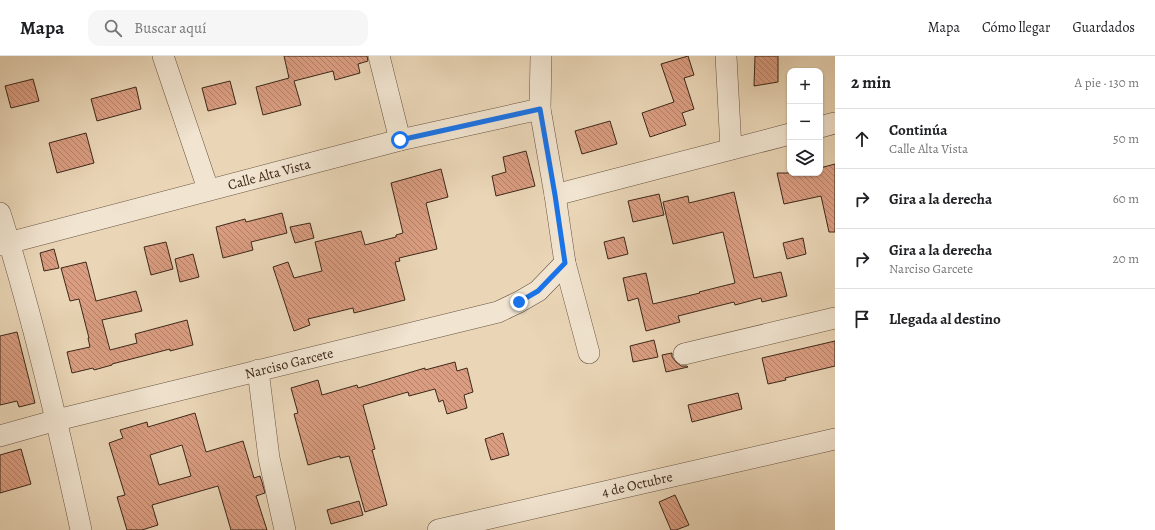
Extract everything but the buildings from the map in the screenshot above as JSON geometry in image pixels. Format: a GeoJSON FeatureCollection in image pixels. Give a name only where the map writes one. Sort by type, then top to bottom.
{"type":"FeatureCollection","features":[{"type":"Feature","properties":{"kind":"street"},"geometry":{"type":"LineString","coordinates":[[163,56],[208,189]]}},
{"type":"Feature","properties":{"kind":"street"},"geometry":{"type":"LineString","coordinates":[[379,56],[400,140]]}},
{"type":"Feature","properties":{"kind":"street"},"geometry":{"type":"LineString","coordinates":[[541,56],[540,109],[565,263],[589,353]]}},
{"type":"Feature","properties":{"kind":"street"},"geometry":{"type":"LineString","coordinates":[[726,56],[731,149]]}},
{"type":"Feature","properties":{"kind":"street","name":"Calle Alta Vista"},"geometry":{"type":"LineString","coordinates":[[5,244],[208,189],[400,140],[540,109]]}},
{"type":"Feature","properties":{"kind":"street"},"geometry":{"type":"LineString","coordinates":[[823,126],[835,123]]}},
{"type":"Feature","properties":{"kind":"street"},"geometry":{"type":"LineString","coordinates":[[555,195],[787,135]]}},
{"type":"Feature","properties":{"kind":"street"},"geometry":{"type":"LineString","coordinates":[[0,213],[5,244],[57,420],[81,530]]}},
{"type":"Feature","properties":{"kind":"street","name":"Narciso Garcete"},"geometry":{"type":"LineString","coordinates":[[0,436],[57,420],[498,312],[538,291],[565,263]]}},
{"type":"Feature","properties":{"kind":"street"},"geometry":{"type":"LineString","coordinates":[[684,354],[835,318]]}},
{"type":"Feature","properties":{"kind":"street"},"geometry":{"type":"LineString","coordinates":[[258,370],[269,458],[285,530]]}},
{"type":"Feature","properties":{"kind":"street","name":"4 de Octubre"},"geometry":{"type":"LineString","coordinates":[[438,530],[835,439]]}},
{"type":"Feature","properties":{"kind":"route"},"geometry":{"type":"LineString","coordinates":[[400,140],[540,109],[565,263],[538,291],[519,302]]}}]}
